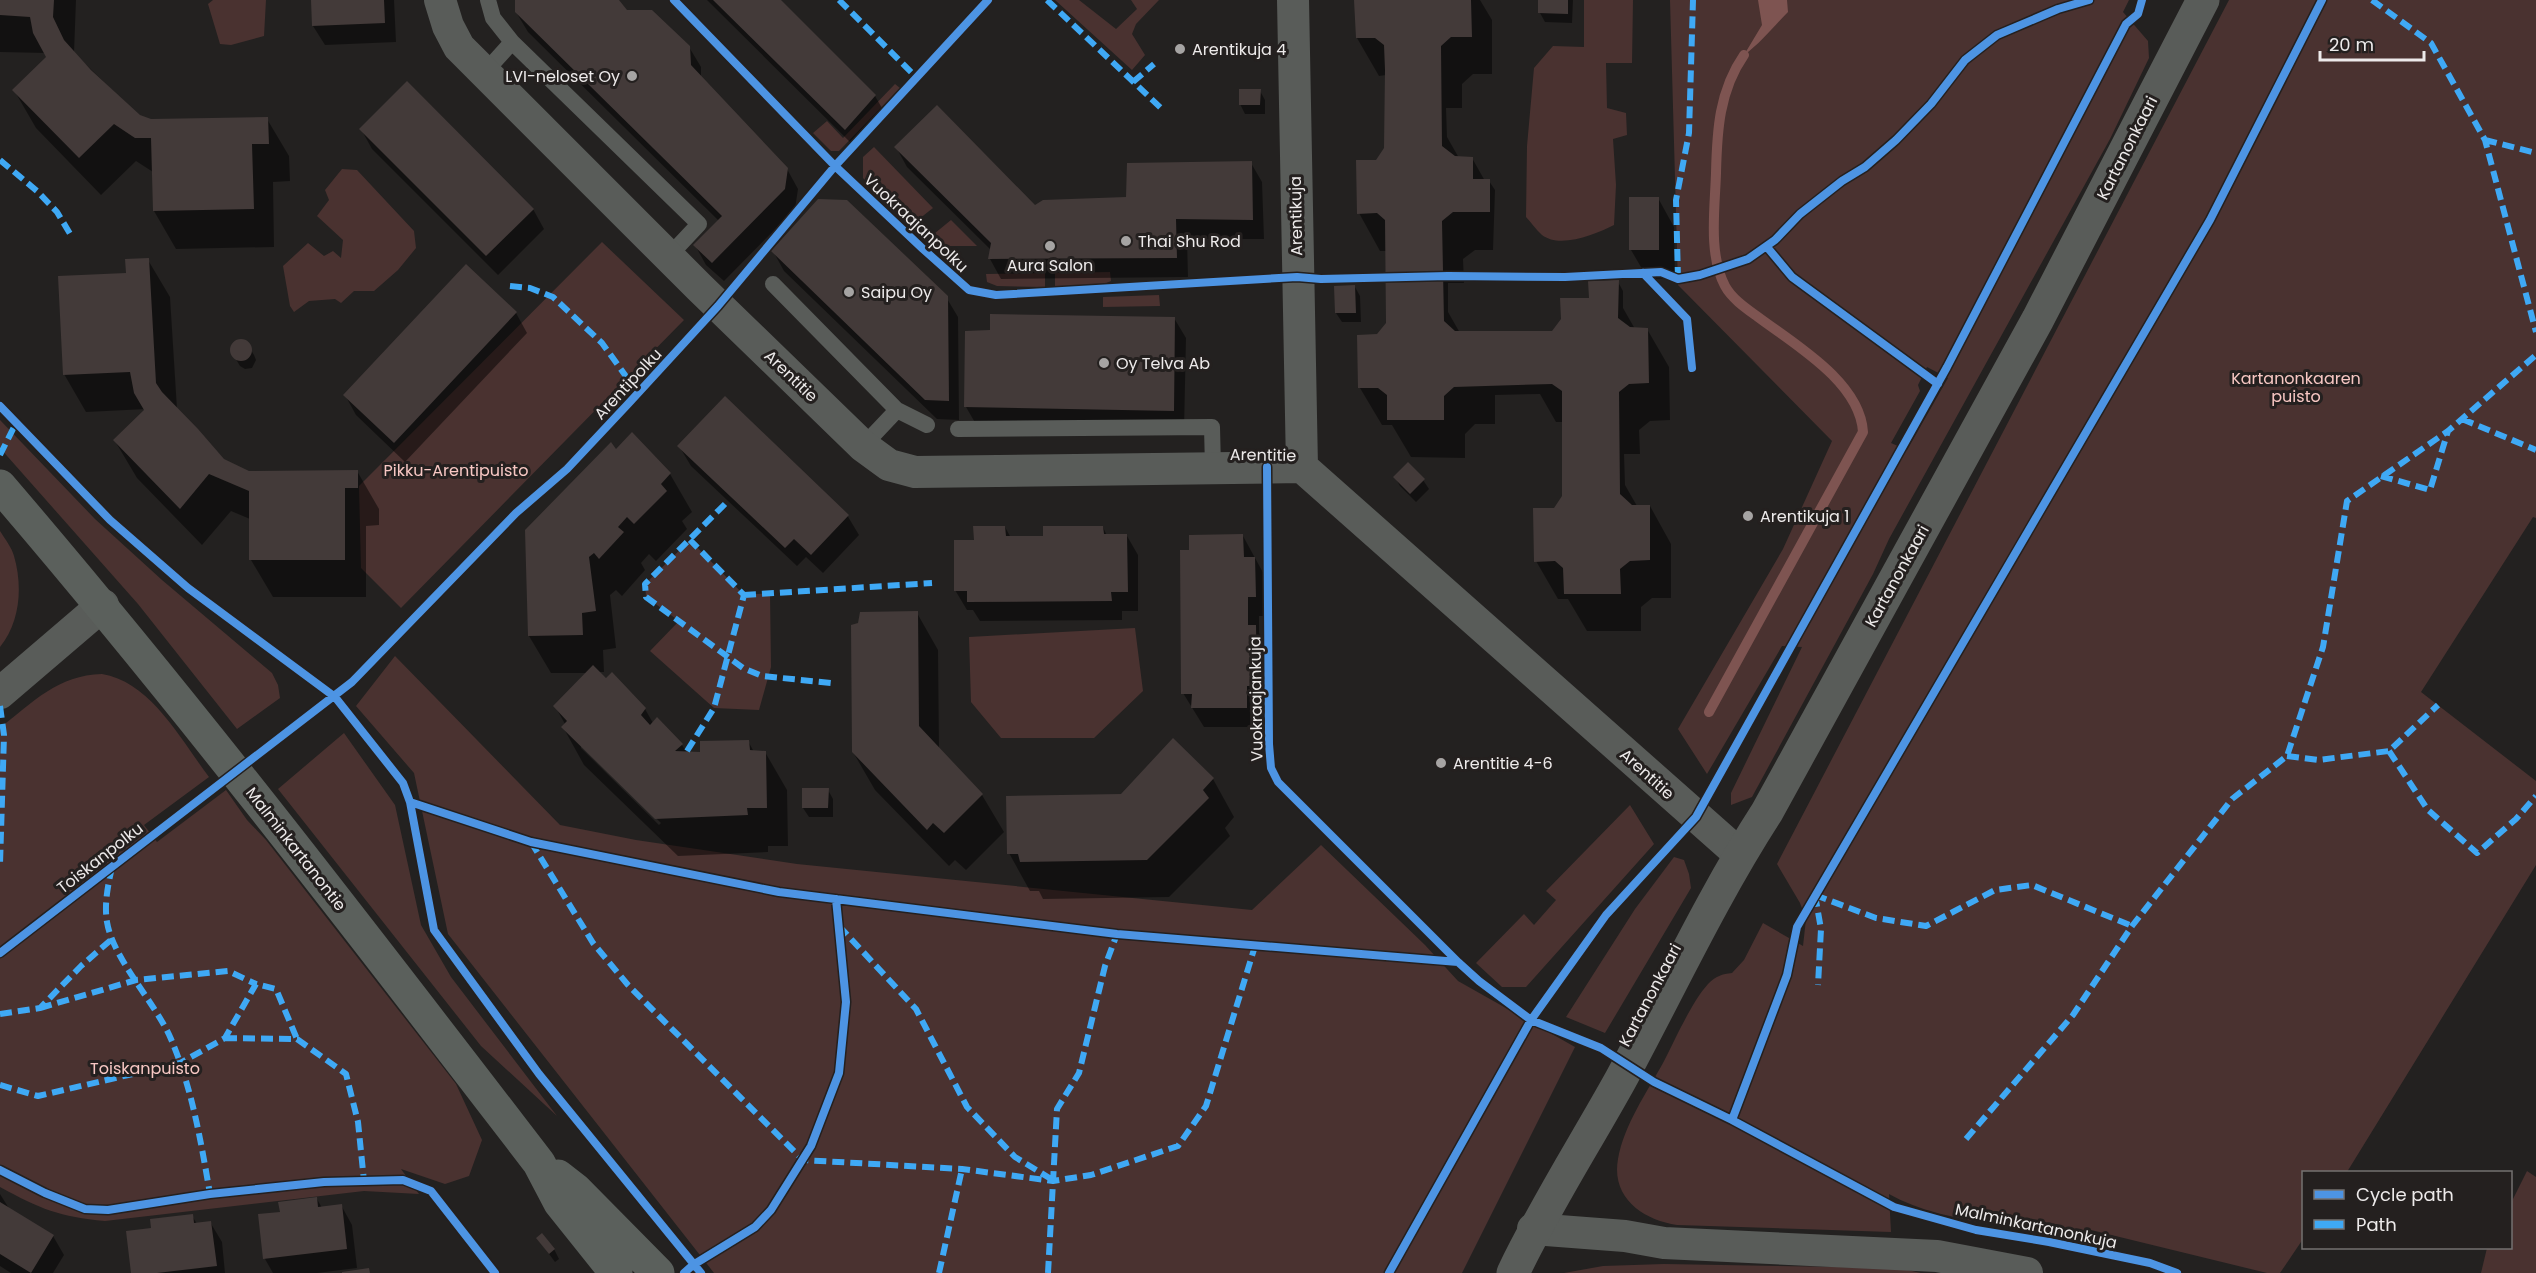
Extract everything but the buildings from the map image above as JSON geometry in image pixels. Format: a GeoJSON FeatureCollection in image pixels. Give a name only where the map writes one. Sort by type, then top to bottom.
{"type":"FeatureCollection","features":[{"type":"Feature","properties":{"kind":"main road","name":"Malminkartanontie"},"geometry":{"type":"LineString","coordinates":[[0,486],[103,605],[323,882],[539,1163],[560,1203],[616,1273]]}},
{"type":"Feature","properties":{"kind":"main road","name":"Malminkartanontie"},"geometry":{"type":"LineString","coordinates":[[539,1163],[576,1190],[658,1273]]}},
{"type":"Feature","properties":{"kind":"street","name":"Arentitie"},"geometry":{"type":"LineString","coordinates":[[440,0],[448,26],[459,47],[863,446],[889,465],[915,472],[1302,467],[1739,854]]}},
{"type":"Feature","properties":{"kind":"street","name":"Arentikuja"},"geometry":{"type":"LineString","coordinates":[[1293,0],[1302,467]]}},
{"type":"Feature","properties":{"kind":"street","name":"Kartanonkaari"},"geometry":{"type":"LineString","coordinates":[[1513,1273],[1533,1229],[1620,1080],[1739,854],[1772,802],[2038,319],[2203,0]]}},
{"type":"Feature","properties":{"kind":"street"},"geometry":{"type":"LineString","coordinates":[[0,693],[103,605]]}},
{"type":"Feature","properties":{"kind":"street"},"geometry":{"type":"LineString","coordinates":[[1533,1229],[1625,1236],[1665,1243],[1899,1261],[1937,1256],[2027,1273]]}},
{"type":"Feature","properties":{"kind":"lane"},"geometry":{"type":"LineString","coordinates":[[488,0],[493,18],[512,42],[699,224],[669,256]]}},
{"type":"Feature","properties":{"kind":"lane"},"geometry":{"type":"LineString","coordinates":[[485,72],[512,42]]}},
{"type":"Feature","properties":{"kind":"lane"},"geometry":{"type":"LineString","coordinates":[[773,284],[897,410],[927,424]]}},
{"type":"Feature","properties":{"kind":"lane"},"geometry":{"type":"LineString","coordinates":[[863,446],[897,410]]}},
{"type":"Feature","properties":{"kind":"lane"},"geometry":{"type":"LineString","coordinates":[[958,429],[1212,428],[1213,468]]}},
{"type":"Feature","properties":{"kind":"green space"},"geometry":{"type":"Polygon","coordinates":[[[213,0],[266,0],[264,36],[231,45],[220,44],[208,4],[213,0]]]}},
{"type":"Feature","properties":{"kind":"green space"},"geometry":{"type":"Polygon","coordinates":[[[1055,0],[1079,0],[1116,29],[1137,9],[1131,0],[1159,0],[1136,24],[1132,34],[1145,55],[1132,70],[1055,0]]]}},
{"type":"Feature","properties":{"kind":"green space"},"geometry":{"type":"Polygon","coordinates":[[[1584,0],[1633,0],[1632,63],[1606,63],[1607,108],[1626,113],[1627,135],[1613,139],[1616,185],[1614,225],[1578,239],[1558,241],[1542,235],[1526,217],[1527,146],[1534,68],[1553,46],[1584,47],[1584,0]]]}},
{"type":"Feature","properties":{"kind":"green space"},"geometry":{"type":"Polygon","coordinates":[[[1670,0],[2129,0],[2123,12],[2148,41],[2149,58],[2110,139],[1889,539],[1873,574],[1752,797],[1731,805],[1731,793],[1802,647],[1782,646],[1707,774],[1678,729],[1783,549],[1832,441],[1678,285],[1670,0]],[[1927,367],[1918,385],[1920,391],[1891,443],[1907,450],[1948,378],[1927,367]]]}},
{"type":"Feature","properties":{"kind":"green space","name":"Kartanonkaaren puisto"},"geometry":{"type":"Polygon","coordinates":[[[2229,0],[2536,0],[2536,518],[2533,517],[2421,692],[2536,781],[2536,865],[2348,1171],[2302,1171],[2302,1240],[2280,1273],[2267,1273],[2091,1230],[2074,1231],[1996,1211],[1990,1224],[1964,1219],[1925,1209],[1889,1194],[1891,1232],[1677,1225],[1652,1218],[1632,1205],[1619,1185],[1617,1173],[1621,1146],[1643,1097],[1695,1001],[1711,981],[1719,976],[1732,973],[1744,960],[1763,923],[1803,946],[1806,919],[1800,903],[1777,864],[2229,0]]]}},
{"type":"Feature","properties":{"kind":"green space"},"geometry":{"type":"Polygon","coordinates":[[[895,84],[900,88],[839,151],[831,151],[813,133],[827,121],[843,138],[895,84]]]}},
{"type":"Feature","properties":{"kind":"green space"},"geometry":{"type":"Polygon","coordinates":[[[874,147],[933,208],[919,219],[911,217],[876,180],[870,185],[863,178],[863,157],[874,147]]]}},
{"type":"Feature","properties":{"kind":"green space"},"geometry":{"type":"Polygon","coordinates":[[[342,169],[357,170],[414,231],[416,248],[398,270],[374,291],[354,291],[341,303],[335,299],[309,301],[294,312],[290,306],[283,266],[308,243],[324,256],[333,251],[341,258],[343,240],[317,216],[329,200],[325,190],[342,169]]]}},
{"type":"Feature","properties":{"kind":"green space"},"geometry":{"type":"Polygon","coordinates":[[[951,220],[977,246],[939,246],[929,238],[951,220]]]}},
{"type":"Feature","properties":{"kind":"green space","name":"Pikku-Arentipuisto"},"geometry":{"type":"Polygon","coordinates":[[[602,242],[684,320],[401,608],[361,568],[359,486],[602,242]]]}},
{"type":"Feature","properties":{"kind":"green space"},"geometry":{"type":"Polygon","coordinates":[[[1110,272],[1111,281],[1102,285],[1055,287],[1055,273],[1110,272]]]}},
{"type":"Feature","properties":{"kind":"green space"},"geometry":{"type":"Polygon","coordinates":[[[1045,273],[1045,287],[997,286],[987,282],[986,274],[1045,273]]]}},
{"type":"Feature","properties":{"kind":"green space"},"geometry":{"type":"Polygon","coordinates":[[[1159,295],[1160,306],[1103,307],[1103,297],[1159,295]]]}},
{"type":"Feature","properties":{"kind":"green space"},"geometry":{"type":"Polygon","coordinates":[[[0,420],[95,519],[162,580],[272,673],[278,685],[280,698],[237,729],[138,604],[0,448],[0,420]]]}},
{"type":"Feature","properties":{"kind":"green space"},"geometry":{"type":"Polygon","coordinates":[[[0,531],[14,556],[19,592],[12,627],[0,647],[0,531]]]}},
{"type":"Feature","properties":{"kind":"green space"},"geometry":{"type":"Polygon","coordinates":[[[690,540],[744,595],[770,593],[771,667],[759,710],[714,708],[650,651],[679,621],[646,597],[645,584],[690,540]]]}},
{"type":"Feature","properties":{"kind":"green space"},"geometry":{"type":"Polygon","coordinates":[[[1135,628],[1143,691],[1094,738],[1001,738],[971,702],[969,637],[1135,628]]]}},
{"type":"Feature","properties":{"kind":"green space"},"geometry":{"type":"Polygon","coordinates":[[[395,656],[560,825],[636,840],[797,864],[1252,910],[1321,845],[1425,945],[1458,981],[1575,1047],[1462,1273],[714,1273],[448,934],[414,773],[356,706],[395,656]]]}},
{"type":"Feature","properties":{"kind":"green space","name":"Toiskanpuisto"},"geometry":{"type":"Polygon","coordinates":[[[102,674],[120,679],[150,700],[176,730],[209,777],[144,825],[157,842],[226,790],[247,820],[266,840],[456,1084],[482,1140],[469,1176],[445,1184],[401,1169],[419,1194],[364,1191],[105,1221],[51,1211],[0,1187],[0,728],[35,700],[59,685],[72,679],[102,674]]]}},
{"type":"Feature","properties":{"kind":"green space"},"geometry":{"type":"Polygon","coordinates":[[[344,733],[395,805],[421,925],[451,977],[557,1116],[481,1046],[278,789],[344,733]]]}},
{"type":"Feature","properties":{"kind":"green space"},"geometry":{"type":"Polygon","coordinates":[[[1630,805],[1654,844],[1526,987],[1502,987],[1476,963],[1524,914],[1534,925],[1556,900],[1546,891],[1630,805]]]}},
{"type":"Feature","properties":{"kind":"green space"},"geometry":{"type":"Polygon","coordinates":[[[1674,857],[1684,860],[1691,888],[1605,1033],[1566,1017],[1635,909],[1674,857]]]}},
{"type":"Feature","properties":{"kind":"green space"},"geometry":{"type":"Polygon","coordinates":[[[2527,1171],[2536,1177],[2536,1273],[2481,1273],[2487,1249],[2512,1249],[2512,1201],[2527,1171]]]}},
{"type":"Feature","properties":{"kind":"green space"},"geometry":{"type":"Polygon","coordinates":[[[1664,1264],[1898,1268],[1921,1273],[1564,1273],[1603,1266],[1664,1264]]]}},
{"type":"Feature","properties":{"kind":"shaded area"},"geometry":{"type":"Polygon","coordinates":[[[1758,0],[1787,0],[1788,12],[1744,55],[1762,25],[1758,0]]]}},
{"type":"Feature","properties":{"kind":"waterway"},"geometry":{"type":"LineString","coordinates":[[1709,712],[1863,432],[1859,414],[1838,381],[1806,352],[1749,311],[1728,291],[1720,273],[1714,245],[1719,127],[1724,97],[1744,55]]}},
{"type":"Feature","properties":{"kind":"marked path"},"geometry":{"type":"LineString","coordinates":[[839,0],[916,77]]}},
{"type":"Feature","properties":{"kind":"marked path"},"geometry":{"type":"LineString","coordinates":[[1047,0],[1162,109]]}},
{"type":"Feature","properties":{"kind":"marked path"},"geometry":{"type":"LineString","coordinates":[[1678,279],[1676,200],[1689,133],[1693,0]]}},
{"type":"Feature","properties":{"kind":"marked path"},"geometry":{"type":"LineString","coordinates":[[2372,0],[2431,43],[2485,140],[2536,332]]}},
{"type":"Feature","properties":{"kind":"marked path"},"geometry":{"type":"LineString","coordinates":[[1133,82],[1154,64]]}},
{"type":"Feature","properties":{"kind":"marked path"},"geometry":{"type":"LineString","coordinates":[[2485,140],[2536,153]]}},
{"type":"Feature","properties":{"kind":"marked path"},"geometry":{"type":"LineString","coordinates":[[0,160],[37,191],[57,212],[72,237]]}},
{"type":"Feature","properties":{"kind":"marked path"},"geometry":{"type":"LineString","coordinates":[[510,286],[530,288],[553,297],[602,343],[638,393]]}},
{"type":"Feature","properties":{"kind":"marked path"},"geometry":{"type":"LineString","coordinates":[[1966,1139],[2073,1015],[2132,926],[2232,799],[2287,756],[2323,647],[2347,501],[2448,431],[2536,355]]}},
{"type":"Feature","properties":{"kind":"marked path"},"geometry":{"type":"LineString","coordinates":[[2462,419],[2536,450]]}},
{"type":"Feature","properties":{"kind":"marked path"},"geometry":{"type":"LineString","coordinates":[[0,455],[16,423]]}},
{"type":"Feature","properties":{"kind":"marked path"},"geometry":{"type":"LineString","coordinates":[[2381,476],[2430,490],[2448,431]]}},
{"type":"Feature","properties":{"kind":"marked path"},"geometry":{"type":"LineString","coordinates":[[725,504],[645,584],[646,597],[743,668],[762,676],[831,683]]}},
{"type":"Feature","properties":{"kind":"marked path"},"geometry":{"type":"LineString","coordinates":[[687,751],[714,708],[744,595],[690,540]]}},
{"type":"Feature","properties":{"kind":"marked path"},"geometry":{"type":"LineString","coordinates":[[744,595],[932,583]]}},
{"type":"Feature","properties":{"kind":"marked path"},"geometry":{"type":"LineString","coordinates":[[2287,756],[2318,760],[2389,751],[2438,705]]}},
{"type":"Feature","properties":{"kind":"marked path"},"geometry":{"type":"LineString","coordinates":[[0,706],[4,735],[0,864]]}},
{"type":"Feature","properties":{"kind":"marked path"},"geometry":{"type":"LineString","coordinates":[[2389,751],[2428,810],[2477,853],[2516,819],[2536,796]]}},
{"type":"Feature","properties":{"kind":"marked path"},"geometry":{"type":"LineString","coordinates":[[531,842],[593,943],[628,985],[803,1160],[962,1169],[1053,1181],[1091,1175],[1178,1146],[1206,1106],[1255,946]]}},
{"type":"Feature","properties":{"kind":"marked path"},"geometry":{"type":"LineString","coordinates":[[112,867],[106,908],[111,936],[117,951],[171,1039],[185,1077],[195,1115],[210,1194]]}},
{"type":"Feature","properties":{"kind":"marked path"},"geometry":{"type":"LineString","coordinates":[[1815,895],[1876,918],[1926,926],[1995,890],[2032,885],[2132,926]]}},
{"type":"Feature","properties":{"kind":"marked path"},"geometry":{"type":"LineString","coordinates":[[1815,895],[1821,929],[1818,985]]}},
{"type":"Feature","properties":{"kind":"marked path"},"geometry":{"type":"LineString","coordinates":[[839,926],[916,1009],[967,1107],[1015,1157],[1051,1179]]}},
{"type":"Feature","properties":{"kind":"marked path"},"geometry":{"type":"LineString","coordinates":[[1048,1273],[1057,1109],[1079,1073],[1105,966],[1117,934]]}},
{"type":"Feature","properties":{"kind":"marked path"},"geometry":{"type":"LineString","coordinates":[[0,1014],[40,1008],[81,966],[113,938]]}},
{"type":"Feature","properties":{"kind":"marked path"},"geometry":{"type":"LineString","coordinates":[[40,1008],[136,980],[228,971],[256,984]]}},
{"type":"Feature","properties":{"kind":"marked path"},"geometry":{"type":"LineString","coordinates":[[0,1085],[38,1096],[180,1063],[225,1038],[256,984],[276,989],[297,1039]]}},
{"type":"Feature","properties":{"kind":"marked path"},"geometry":{"type":"LineString","coordinates":[[225,1038],[297,1039],[346,1074],[358,1122],[364,1181]]}},
{"type":"Feature","properties":{"kind":"marked path"},"geometry":{"type":"LineString","coordinates":[[939,1273],[962,1169]]}},
{"type":"Feature","properties":{"kind":"cycle path","name":"Vuokraajanpolku"},"geometry":{"type":"LineString","coordinates":[[674,0],[835,166],[923,249],[969,290],[996,295],[1297,277],[1321,279],[1448,276],[1565,277],[1661,272],[1678,279],[1700,275],[1748,259],[1775,240],[1800,214],[1842,181],[1865,167],[1896,140],[1931,104],[1965,60],[1997,35],[2058,9],[2089,0]]}},
{"type":"Feature","properties":{"kind":"cycle path","name":"Arentipolku"},"geometry":{"type":"LineString","coordinates":[[0,953],[352,682],[516,513],[567,469],[628,404],[718,306],[835,166],[988,0]]}},
{"type":"Feature","properties":{"kind":"cycle path"},"geometry":{"type":"LineString","coordinates":[[1389,1273],[1531,1020],[1606,915],[1696,817],[1947,367],[2126,24],[2138,14],[2142,0]]}},
{"type":"Feature","properties":{"kind":"cycle path"},"geometry":{"type":"LineString","coordinates":[[1732,1120],[1787,975],[1797,927],[2210,220],[2322,0]]}},
{"type":"Feature","properties":{"kind":"cycle path"},"geometry":{"type":"LineString","coordinates":[[1767,247],[1792,277],[1938,384]]}},
{"type":"Feature","properties":{"kind":"cycle path"},"geometry":{"type":"LineString","coordinates":[[1643,273],[1687,319],[1692,368]]}},
{"type":"Feature","properties":{"kind":"cycle path"},"geometry":{"type":"LineString","coordinates":[[0,406],[110,520],[188,588],[335,697],[403,783],[410,802],[434,930],[539,1074],[701,1273]]}},
{"type":"Feature","properties":{"kind":"cycle path","name":"Vuokraajankuja"},"geometry":{"type":"LineString","coordinates":[[1267,467],[1271,768],[1278,782],[1458,962]]}},
{"type":"Feature","properties":{"kind":"cycle path","name":"Malminkartanonkuja"},"geometry":{"type":"LineString","coordinates":[[410,802],[531,842],[779,892],[1117,934],[1458,962],[1479,981],[1531,1020],[1601,1048],[1654,1082],[1732,1120],[1894,1207],[1976,1230],[2049,1242],[2150,1263],[2177,1273]]}},
{"type":"Feature","properties":{"kind":"cycle path"},"geometry":{"type":"LineString","coordinates":[[684,1273],[693,1265],[755,1227],[771,1210],[811,1146],[839,1073],[846,1002],[836,899]]}},
{"type":"Feature","properties":{"kind":"cycle path"},"geometry":{"type":"LineString","coordinates":[[0,1170],[45,1193],[85,1209],[108,1210],[210,1194],[324,1182],[403,1180],[431,1191],[495,1273]]}},
{"type":"Feature","properties":{"kind":"place","name":"Arentikuja 4"},"geometry":{"type":"Point","coordinates":[1180,49]}},
{"type":"Feature","properties":{"kind":"place","name":"LVI-neloset Oy"},"geometry":{"type":"Point","coordinates":[632,76]}},
{"type":"Feature","properties":{"kind":"place","name":"Thai Shu Rod"},"geometry":{"type":"Point","coordinates":[1126,241]}},
{"type":"Feature","properties":{"kind":"place","name":"Aura Salon"},"geometry":{"type":"Point","coordinates":[1050,246]}},
{"type":"Feature","properties":{"kind":"place","name":"Saipu Oy"},"geometry":{"type":"Point","coordinates":[849,292]}},
{"type":"Feature","properties":{"kind":"place","name":"Oy Telva Ab"},"geometry":{"type":"Point","coordinates":[1104,363]}},
{"type":"Feature","properties":{"kind":"place","name":"Arentikuja 1"},"geometry":{"type":"Point","coordinates":[1748,516]}},
{"type":"Feature","properties":{"kind":"place","name":"Arentitie 4-6"},"geometry":{"type":"Point","coordinates":[1441,763]}}]}
